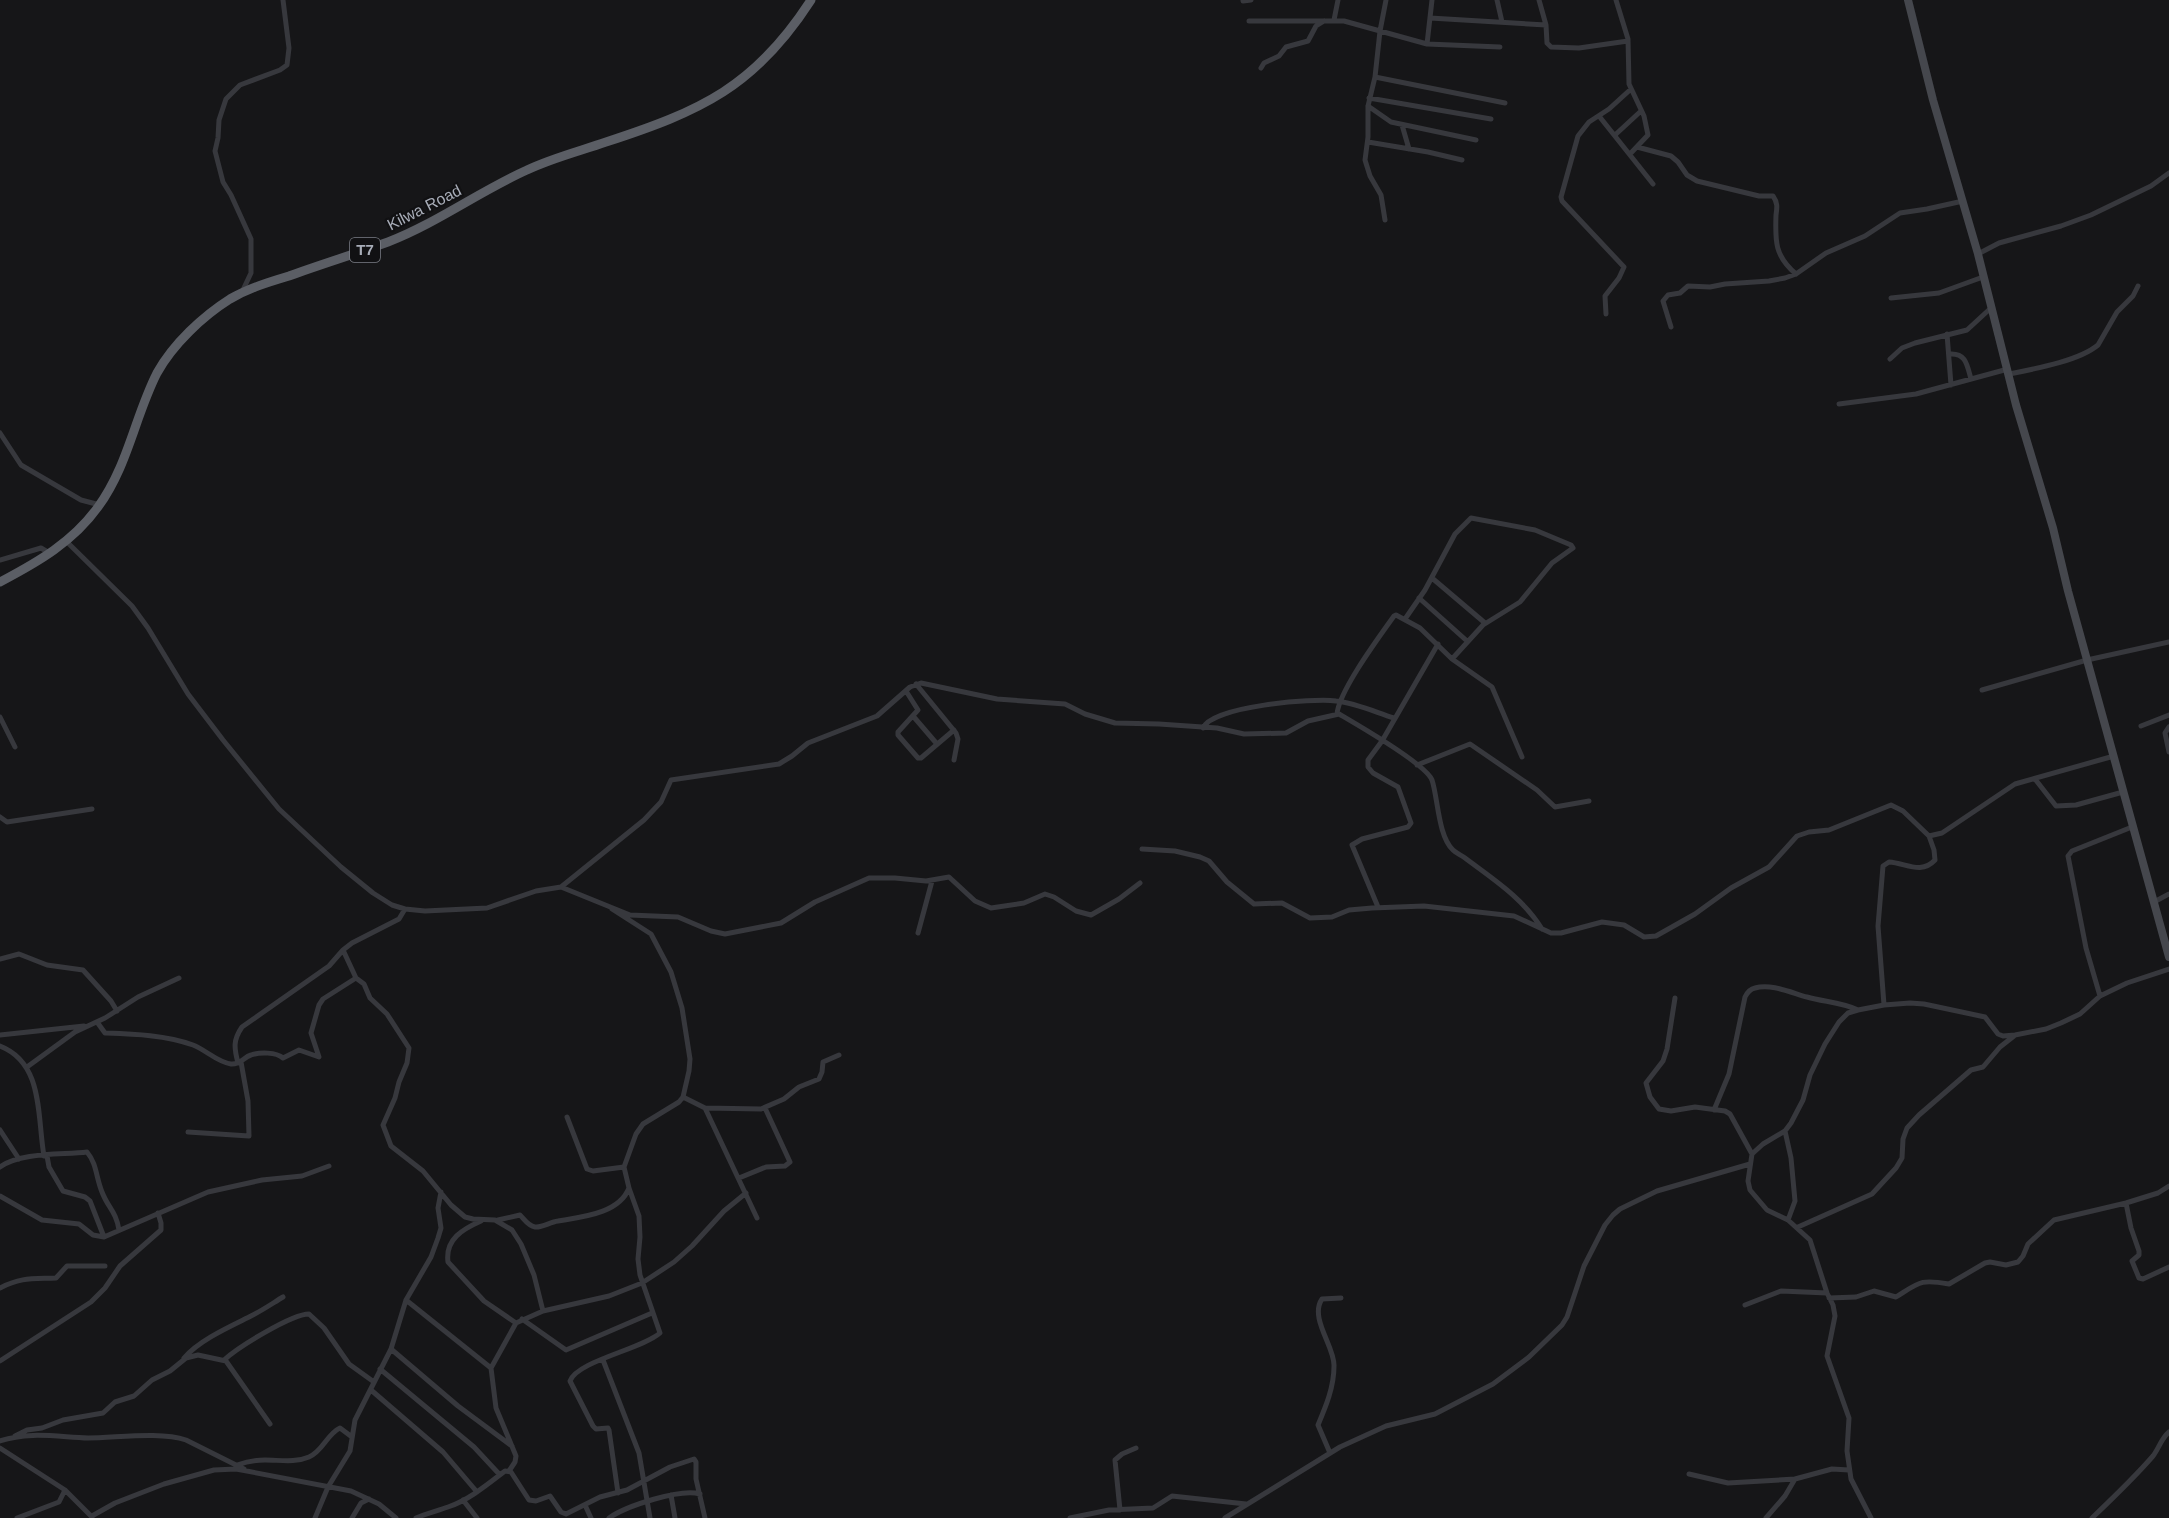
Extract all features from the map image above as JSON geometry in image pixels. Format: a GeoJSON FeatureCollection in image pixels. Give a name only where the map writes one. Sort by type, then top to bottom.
{"type":"FeatureCollection","features":[{"type":"Feature","properties":{"kind":"highway","name":"Kilwa Road"},"geometry":{"type":"LineString","coordinates":[[0,582],[51,554],[67,542],[100,505],[120,470],[158,371],[186,335],[205,316],[241,293],[387,243],[531,168],[686,114],[709,102],[738,82],[768,57],[791,30],[811,0]]}},
{"type":"Feature","properties":{"kind":"main road"},"geometry":{"type":"LineString","coordinates":[[1908,0],[1933,100],[1978,254],[2017,411],[2053,528],[2068,591],[2169,957]]}},
{"type":"Feature","properties":{"kind":"street"},"geometry":{"type":"LineString","coordinates":[[241,293],[251,273],[251,238],[220,171],[215,151],[219,120],[226,99],[240,85],[280,70],[287,64],[289,48],[283,0]]}},
{"type":"Feature","properties":{"kind":"street"},"geometry":{"type":"LineString","coordinates":[[1243,1],[1251,0]]}},
{"type":"Feature","properties":{"kind":"street"},"geometry":{"type":"LineString","coordinates":[[1334,20],[1338,0]]}},
{"type":"Feature","properties":{"kind":"street"},"geometry":{"type":"LineString","coordinates":[[1385,220],[1381,195],[1366,166],[1368,106],[1375,77],[1386,0]]}},
{"type":"Feature","properties":{"kind":"street"},"geometry":{"type":"LineString","coordinates":[[1427,44],[1432,0]]}},
{"type":"Feature","properties":{"kind":"street"},"geometry":{"type":"LineString","coordinates":[[1497,0],[1502,22]]}},
{"type":"Feature","properties":{"kind":"street"},"geometry":{"type":"LineString","coordinates":[[1539,0],[1546,25],[1547,43],[1555,49],[1628,41]]}},
{"type":"Feature","properties":{"kind":"street"},"geometry":{"type":"LineString","coordinates":[[1616,0],[1628,41],[1628,70],[1631,89],[1647,124],[1648,135],[1630,154]]}},
{"type":"Feature","properties":{"kind":"street"},"geometry":{"type":"LineString","coordinates":[[1430,18],[1546,25]]}},
{"type":"Feature","properties":{"kind":"street"},"geometry":{"type":"LineString","coordinates":[[1261,68],[1264,63],[1279,56],[1286,47],[1308,42],[1316,26],[1325,20]]}},
{"type":"Feature","properties":{"kind":"street"},"geometry":{"type":"LineString","coordinates":[[1249,21],[1334,20],[1349,22],[1427,44],[1500,47]]}},
{"type":"Feature","properties":{"kind":"street"},"geometry":{"type":"LineString","coordinates":[[1375,77],[1505,103]]}},
{"type":"Feature","properties":{"kind":"street"},"geometry":{"type":"LineString","coordinates":[[1606,314],[1605,296],[1619,278],[1624,267],[1561,199],[1578,136],[1590,122],[1631,89]]}},
{"type":"Feature","properties":{"kind":"street"},"geometry":{"type":"LineString","coordinates":[[1369,98],[1491,119]]}},
{"type":"Feature","properties":{"kind":"street"},"geometry":{"type":"LineString","coordinates":[[1368,106],[1384,118],[1402,124],[1476,140]]}},
{"type":"Feature","properties":{"kind":"street"},"geometry":{"type":"LineString","coordinates":[[1615,135],[1641,111]]}},
{"type":"Feature","properties":{"kind":"street"},"geometry":{"type":"LineString","coordinates":[[1599,116],[1653,184]]}},
{"type":"Feature","properties":{"kind":"street"},"geometry":{"type":"LineString","coordinates":[[1402,124],[1409,149]]}},
{"type":"Feature","properties":{"kind":"street"},"geometry":{"type":"LineString","coordinates":[[1368,142],[1462,160]]}},
{"type":"Feature","properties":{"kind":"street"},"geometry":{"type":"LineString","coordinates":[[1637,147],[1674,158],[1687,175],[1697,181],[1759,196],[1773,196],[1777,206],[1777,249],[1781,259],[1796,274]]}},
{"type":"Feature","properties":{"kind":"street"},"geometry":{"type":"LineString","coordinates":[[1978,254],[1999,243],[2091,215],[2151,186],[2169,173]]}},
{"type":"Feature","properties":{"kind":"street"},"geometry":{"type":"LineString","coordinates":[[1671,327],[1663,301],[1668,295],[1680,293],[1688,286],[1710,287],[1769,281],[1796,274],[1826,253],[1865,236],[1900,213],[1962,201]]}},
{"type":"Feature","properties":{"kind":"street"},"geometry":{"type":"LineString","coordinates":[[1891,298],[1939,293],[1983,277]]}},
{"type":"Feature","properties":{"kind":"street"},"geometry":{"type":"LineString","coordinates":[[1839,404],[1916,394],[1971,379],[2071,358],[2094,349],[2103,338],[2117,312],[2133,296],[2138,286]]}},
{"type":"Feature","properties":{"kind":"street"},"geometry":{"type":"LineString","coordinates":[[1890,359],[1907,346],[1967,330],[1992,307]]}},
{"type":"Feature","properties":{"kind":"street"},"geometry":{"type":"LineString","coordinates":[[1947,334],[1950,354],[1948,373],[1951,385]]}},
{"type":"Feature","properties":{"kind":"street"},"geometry":{"type":"LineString","coordinates":[[1950,354],[1964,358],[1971,379]]}},
{"type":"Feature","properties":{"kind":"street"},"geometry":{"type":"LineString","coordinates":[[0,433],[21,465],[81,500],[100,505]]}},
{"type":"Feature","properties":{"kind":"street"},"geometry":{"type":"LineString","coordinates":[[1405,619],[1432,578],[1455,534],[1473,517],[1546,533],[1567,542],[1573,548],[1552,563],[1520,602],[1485,623],[1452,659]]}},
{"type":"Feature","properties":{"kind":"street"},"geometry":{"type":"LineString","coordinates":[[67,542],[132,606],[188,693],[279,809],[365,888],[383,900],[405,909],[425,911],[487,908],[537,891],[561,886],[644,820],[661,802],[671,780],[779,764],[807,743],[877,716],[916,684],[934,685],[997,699],[1065,704],[1085,714],[1115,723],[1221,729],[1250,735],[1284,733],[1308,721],[1337,714],[1382,741],[1417,765],[1432,779],[1438,813],[1451,848],[1515,896],[1542,928]]}},
{"type":"Feature","properties":{"kind":"street"},"geometry":{"type":"LineString","coordinates":[[0,560],[41,548],[51,554]]}},
{"type":"Feature","properties":{"kind":"street"},"geometry":{"type":"LineString","coordinates":[[1432,578],[1485,623]]}},
{"type":"Feature","properties":{"kind":"street"},"geometry":{"type":"LineString","coordinates":[[1419,598],[1467,641]]}},
{"type":"Feature","properties":{"kind":"street"},"geometry":{"type":"LineString","coordinates":[[1337,714],[1340,702],[1366,656],[1394,616],[1405,619],[1420,628],[1452,659],[1493,688],[1522,757]]}},
{"type":"Feature","properties":{"kind":"street"},"geometry":{"type":"LineString","coordinates":[[1982,690],[2087,660],[2169,642]]}},
{"type":"Feature","properties":{"kind":"street"},"geometry":{"type":"LineString","coordinates":[[1378,907],[1352,845],[1362,839],[1411,825],[1398,787],[1376,776],[1368,767],[1368,760],[1382,741],[1438,644]]}},
{"type":"Feature","properties":{"kind":"street"},"geometry":{"type":"LineString","coordinates":[[916,684],[954,730],[958,739],[954,760]]}},
{"type":"Feature","properties":{"kind":"street"},"geometry":{"type":"LineString","coordinates":[[906,691],[918,710],[898,732],[898,735],[918,758],[921,758],[954,730]]}},
{"type":"Feature","properties":{"kind":"street"},"geometry":{"type":"LineString","coordinates":[[1203,728],[1207,722],[1218,717],[1277,702],[1308,700],[1340,702],[1394,718]]}},
{"type":"Feature","properties":{"kind":"street"},"geometry":{"type":"LineString","coordinates":[[2141,726],[2169,715]]}},
{"type":"Feature","properties":{"kind":"street"},"geometry":{"type":"LineString","coordinates":[[913,716],[937,744]]}},
{"type":"Feature","properties":{"kind":"street"},"geometry":{"type":"LineString","coordinates":[[0,717],[15,747]]}},
{"type":"Feature","properties":{"kind":"street"},"geometry":{"type":"LineString","coordinates":[[2169,727],[2165,733],[2169,752]]}},
{"type":"Feature","properties":{"kind":"street"},"geometry":{"type":"LineString","coordinates":[[1417,765],[1470,744],[1537,790],[1555,807],[1589,801]]}},
{"type":"Feature","properties":{"kind":"street"},"geometry":{"type":"LineString","coordinates":[[1929,836],[1942,833],[2008,788],[2114,756]]}},
{"type":"Feature","properties":{"kind":"street"},"geometry":{"type":"LineString","coordinates":[[2035,779],[2056,806],[2076,805],[2124,792]]}},
{"type":"Feature","properties":{"kind":"street"},"geometry":{"type":"LineString","coordinates":[[1142,849],[1175,852],[1206,860],[1237,892],[1255,904],[1282,903],[1307,917],[1322,918],[1335,916],[1348,910],[1378,907],[1424,906],[1514,916],[1551,933],[1561,933],[1602,922],[1624,925],[1644,936],[1656,936],[1695,914],[1731,888],[1769,867],[1797,836],[1829,830],[1891,805],[1903,811],[1929,836],[1935,860],[1926,867],[1913,868],[1888,862],[1883,866],[1878,926],[1884,1005]]}},
{"type":"Feature","properties":{"kind":"street"},"geometry":{"type":"LineString","coordinates":[[0,817],[7,822],[92,809]]}},
{"type":"Feature","properties":{"kind":"street"},"geometry":{"type":"LineString","coordinates":[[2100,996],[2086,948],[2068,856],[2072,851],[2132,827]]}},
{"type":"Feature","properties":{"kind":"street"},"geometry":{"type":"LineString","coordinates":[[612,909],[635,915],[678,917],[711,931],[725,934],[781,924],[815,902],[869,878],[932,881],[951,878],[972,899],[991,908],[1024,903],[1045,894],[1076,911],[1091,915],[1119,899],[1140,883]]}},
{"type":"Feature","properties":{"kind":"street"},"geometry":{"type":"LineString","coordinates":[[918,933],[932,881]]}},
{"type":"Feature","properties":{"kind":"street"},"geometry":{"type":"LineString","coordinates":[[561,886],[612,909],[651,934],[669,967],[682,1008],[690,1059],[690,1071],[682,1097],[673,1108],[643,1124],[633,1142],[624,1167],[639,1216],[638,1259],[642,1283],[660,1329],[659,1335],[575,1373],[570,1381],[593,1426],[596,1429],[609,1430],[618,1493]]}},
{"type":"Feature","properties":{"kind":"street"},"geometry":{"type":"LineString","coordinates":[[2154,902],[2169,894]]}},
{"type":"Feature","properties":{"kind":"street"},"geometry":{"type":"LineString","coordinates":[[188,1132],[249,1136],[248,1101],[234,1049],[234,1038],[242,1027],[329,966],[343,950],[399,919],[405,909]]}},
{"type":"Feature","properties":{"kind":"street"},"geometry":{"type":"LineString","coordinates":[[343,950],[356,978],[364,984],[372,1002],[387,1014],[410,1049],[395,1098],[384,1123],[384,1131],[391,1146],[423,1171],[451,1205],[465,1217],[473,1220],[495,1220],[518,1215],[528,1224],[536,1227],[605,1210],[625,1196],[629,1188]]}},
{"type":"Feature","properties":{"kind":"street"},"geometry":{"type":"LineString","coordinates":[[0,959],[19,954],[47,965],[83,970],[117,1011]]}},
{"type":"Feature","properties":{"kind":"street"},"geometry":{"type":"LineString","coordinates":[[1871,1518],[1856,1491],[1849,1470],[1847,1451],[1849,1418],[1827,1356],[1835,1316],[1810,1240],[1788,1220],[1767,1210],[1750,1190],[1748,1181],[1752,1154],[1763,1144],[1785,1131],[1797,1114],[1810,1075],[1825,1044],[1839,1022],[1848,1013],[1884,1005],[1910,1003],[1976,1014],[1985,1017],[1998,1034],[2015,1035],[2046,1029],[2074,1017],[2100,996],[2127,983],[2169,969]]}},
{"type":"Feature","properties":{"kind":"street"},"geometry":{"type":"LineString","coordinates":[[27,1067],[66,1038],[98,1022],[134,999],[179,978]]}},
{"type":"Feature","properties":{"kind":"street"},"geometry":{"type":"LineString","coordinates":[[98,1022],[105,1033],[172,1039],[201,1048],[213,1057],[229,1064],[239,1062],[254,1054],[274,1054],[283,1058],[299,1050],[319,1058],[311,1033],[319,1005],[323,999],[356,978]]}},
{"type":"Feature","properties":{"kind":"street"},"geometry":{"type":"LineString","coordinates":[[1714,1110],[1729,1074],[1745,997],[1749,991],[1755,987],[1765,987],[1807,998],[1846,1004],[1858,1010]]}},
{"type":"Feature","properties":{"kind":"street"},"geometry":{"type":"LineString","coordinates":[[1675,998],[1663,1061],[1646,1083],[1654,1105],[1665,1111],[1688,1107],[1725,1111],[1733,1118],[1752,1154]]}},
{"type":"Feature","properties":{"kind":"street"},"geometry":{"type":"LineString","coordinates":[[1,1033],[89,1026]]}},
{"type":"Feature","properties":{"kind":"street"},"geometry":{"type":"LineString","coordinates":[[1798,1227],[1872,1194],[1902,1158],[1903,1139],[1907,1128],[1971,1070],[1983,1067],[2000,1047],[2015,1035]]}},
{"type":"Feature","properties":{"kind":"street"},"geometry":{"type":"LineString","coordinates":[[0,1046],[15,1052],[27,1067],[38,1100],[45,1156],[49,1167],[63,1191],[89,1200],[104,1237]]}},
{"type":"Feature","properties":{"kind":"street"},"geometry":{"type":"LineString","coordinates":[[682,1097],[705,1108],[756,1110],[765,1108],[784,1099],[797,1088],[819,1079],[823,1062],[839,1055]]}},
{"type":"Feature","properties":{"kind":"street"},"geometry":{"type":"LineString","coordinates":[[705,1108],[757,1218]]}},
{"type":"Feature","properties":{"kind":"street"},"geometry":{"type":"LineString","coordinates":[[739,1178],[766,1167],[785,1166],[790,1162],[765,1108]]}},
{"type":"Feature","properties":{"kind":"street"},"geometry":{"type":"LineString","coordinates":[[567,1117],[586,1168],[593,1171],[624,1167]]}},
{"type":"Feature","properties":{"kind":"street"},"geometry":{"type":"LineString","coordinates":[[0,1130],[19,1159]]}},
{"type":"Feature","properties":{"kind":"street"},"geometry":{"type":"LineString","coordinates":[[1785,1131],[1791,1158],[1795,1201],[1788,1220]]}},
{"type":"Feature","properties":{"kind":"street"},"geometry":{"type":"LineString","coordinates":[[0,1167],[19,1159],[88,1153],[96,1169],[102,1194],[117,1217],[119,1230]]}},
{"type":"Feature","properties":{"kind":"street"},"geometry":{"type":"LineString","coordinates":[[1225,1518],[1330,1453],[1374,1431],[1435,1414],[1493,1384],[1529,1357],[1554,1334],[1567,1317],[1578,1282],[1594,1245],[1605,1225],[1620,1209],[1665,1188],[1750,1164]]}},
{"type":"Feature","properties":{"kind":"street"},"geometry":{"type":"LineString","coordinates":[[0,1196],[42,1220],[79,1224],[97,1236],[104,1237],[208,1192],[262,1180],[302,1176],[329,1166]]}},
{"type":"Feature","properties":{"kind":"street"},"geometry":{"type":"LineString","coordinates":[[1744,1305],[1782,1291],[1856,1297],[1874,1291],[1896,1297],[1921,1282],[1936,1280],[1949,1284],[1985,1263],[2006,1265],[2018,1262],[2028,1244],[2054,1220],[2126,1203],[2158,1193],[2169,1186]]}},
{"type":"Feature","properties":{"kind":"street"},"geometry":{"type":"LineString","coordinates":[[315,1518],[328,1488],[348,1456],[355,1420],[391,1349],[406,1300],[431,1257],[440,1235],[438,1208],[441,1192]]}},
{"type":"Feature","properties":{"kind":"street"},"geometry":{"type":"LineString","coordinates":[[416,1518],[428,1512],[448,1508],[463,1500],[505,1471],[509,1471],[515,1462],[513,1446],[496,1408],[491,1368],[516,1323],[543,1311],[609,1296],[642,1283],[674,1262],[724,1211],[746,1193]]}},
{"type":"Feature","properties":{"kind":"street"},"geometry":{"type":"LineString","coordinates":[[2126,1203],[2130,1228],[2139,1251],[2139,1255],[2132,1261],[2139,1278],[2142,1279],[2169,1267]]}},
{"type":"Feature","properties":{"kind":"street"},"geometry":{"type":"LineString","coordinates":[[0,1361],[95,1299],[120,1266],[161,1230],[158,1213]]}},
{"type":"Feature","properties":{"kind":"street"},"geometry":{"type":"LineString","coordinates":[[486,1219],[456,1235],[450,1247],[448,1262],[484,1301],[516,1323]]}},
{"type":"Feature","properties":{"kind":"street"},"geometry":{"type":"LineString","coordinates":[[495,1220],[509,1227],[521,1244],[537,1283],[543,1311]]}},
{"type":"Feature","properties":{"kind":"street"},"geometry":{"type":"LineString","coordinates":[[0,1288],[15,1280],[56,1279],[67,1266],[105,1266]]}},
{"type":"Feature","properties":{"kind":"street"},"geometry":{"type":"LineString","coordinates":[[0,1441],[27,1430],[42,1428],[63,1420],[103,1413],[115,1402],[134,1396],[152,1380],[170,1371],[196,1347],[283,1297]]}},
{"type":"Feature","properties":{"kind":"street"},"geometry":{"type":"LineString","coordinates":[[1330,1453],[1318,1425],[1326,1407],[1334,1361],[1324,1337],[1319,1305],[1322,1299],[1341,1298]]}},
{"type":"Feature","properties":{"kind":"street"},"geometry":{"type":"LineString","coordinates":[[406,1300],[491,1368]]}},
{"type":"Feature","properties":{"kind":"street"},"geometry":{"type":"LineString","coordinates":[[522,1319],[566,1350],[652,1313]]}},
{"type":"Feature","properties":{"kind":"street"},"geometry":{"type":"LineString","coordinates":[[224,1360],[287,1321],[302,1314],[309,1314],[324,1328],[349,1364],[374,1382]]}},
{"type":"Feature","properties":{"kind":"street"},"geometry":{"type":"LineString","coordinates":[[391,1349],[458,1406],[513,1446]]}},
{"type":"Feature","properties":{"kind":"street"},"geometry":{"type":"LineString","coordinates":[[183,1359],[198,1355],[224,1360],[233,1369],[270,1425]]}},
{"type":"Feature","properties":{"kind":"street"},"geometry":{"type":"LineString","coordinates":[[603,1360],[636,1443],[651,1518]]}},
{"type":"Feature","properties":{"kind":"street"},"geometry":{"type":"LineString","coordinates":[[380,1369],[474,1448],[500,1475]]}},
{"type":"Feature","properties":{"kind":"street"},"geometry":{"type":"LineString","coordinates":[[371,1390],[442,1452],[477,1492]]}},
{"type":"Feature","properties":{"kind":"street"},"geometry":{"type":"LineString","coordinates":[[237,1465],[264,1460],[303,1459],[319,1451],[333,1432],[340,1428],[352,1437]]}},
{"type":"Feature","properties":{"kind":"street"},"geometry":{"type":"LineString","coordinates":[[2092,1518],[2156,1453],[2164,1436],[2169,1432]]}},
{"type":"Feature","properties":{"kind":"street"},"geometry":{"type":"LineString","coordinates":[[15,1436],[176,1437],[248,1471]]}},
{"type":"Feature","properties":{"kind":"street"},"geometry":{"type":"LineString","coordinates":[[0,1448],[65,1490],[93,1517],[115,1503],[164,1484],[224,1469],[248,1471],[351,1491],[379,1504],[396,1518]]}},
{"type":"Feature","properties":{"kind":"street"},"geometry":{"type":"LineString","coordinates":[[1120,1510],[1115,1460],[1136,1448]]}},
{"type":"Feature","properties":{"kind":"street"},"geometry":{"type":"LineString","coordinates":[[509,1471],[529,1500],[536,1501],[550,1496],[561,1512],[566,1514],[600,1497],[618,1493],[670,1467],[694,1459],[705,1518]]}},
{"type":"Feature","properties":{"kind":"street"},"geometry":{"type":"LineString","coordinates":[[1689,1474],[1728,1483],[1795,1479],[1832,1469],[1849,1470]]}},
{"type":"Feature","properties":{"kind":"street"},"geometry":{"type":"LineString","coordinates":[[1766,1518],[1785,1496],[1795,1479]]}},
{"type":"Feature","properties":{"kind":"street"},"geometry":{"type":"LineString","coordinates":[[17,1518],[59,1502],[65,1490]]}},
{"type":"Feature","properties":{"kind":"street"},"geometry":{"type":"LineString","coordinates":[[609,1518],[621,1511],[671,1495],[688,1491],[700,1494]]}},
{"type":"Feature","properties":{"kind":"street"},"geometry":{"type":"LineString","coordinates":[[671,1495],[675,1518]]}},
{"type":"Feature","properties":{"kind":"street"},"geometry":{"type":"LineString","coordinates":[[1070,1518],[1096,1512],[1153,1508],[1172,1496],[1247,1504]]}},
{"type":"Feature","properties":{"kind":"street"},"geometry":{"type":"LineString","coordinates":[[352,1518],[361,1503],[369,1499]]}},
{"type":"Feature","properties":{"kind":"street"},"geometry":{"type":"LineString","coordinates":[[463,1500],[477,1518]]}},
{"type":"Feature","properties":{"kind":"street"},"geometry":{"type":"LineString","coordinates":[[585,1504],[591,1518]]}}]}
